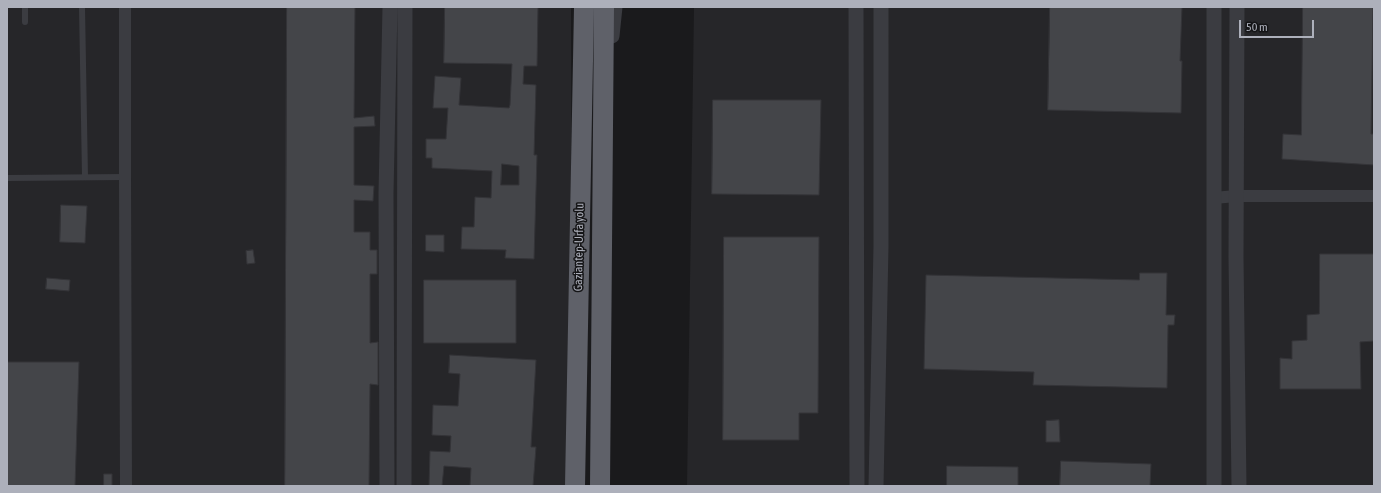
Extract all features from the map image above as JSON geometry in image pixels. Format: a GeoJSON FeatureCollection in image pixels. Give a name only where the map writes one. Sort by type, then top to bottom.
{"type":"FeatureCollection","features":[{"type":"Feature","properties":{"kind":"highway","name":"Gaziantep-Urfa yolu"},"geometry":{"type":"LineString","coordinates":[[575,486],[584,7]]}},
{"type":"Feature","properties":{"kind":"highway","name":"Gaziantep-Urfa yolu"},"geometry":{"type":"LineString","coordinates":[[600,486],[604,7]]}},
{"type":"Feature","properties":{"kind":"street"},"geometry":{"type":"LineString","coordinates":[[125,7],[126,486]]}},
{"type":"Feature","properties":{"kind":"street"},"geometry":{"type":"LineString","coordinates":[[387,486],[386,193],[390,7]]}},
{"type":"Feature","properties":{"kind":"street"},"geometry":{"type":"LineString","coordinates":[[404,486],[405,7]]}},
{"type":"Feature","properties":{"kind":"street"},"geometry":{"type":"LineString","coordinates":[[603,113],[615,7]]}},
{"type":"Feature","properties":{"kind":"street"},"geometry":{"type":"LineString","coordinates":[[856,7],[857,486]]}},
{"type":"Feature","properties":{"kind":"street"},"geometry":{"type":"LineString","coordinates":[[876,486],[881,246],[881,7]]}},
{"type":"Feature","properties":{"kind":"street"},"geometry":{"type":"LineString","coordinates":[[1214,7],[1214,486]]}},
{"type":"Feature","properties":{"kind":"street"},"geometry":{"type":"LineString","coordinates":[[1238,7],[1236,196],[1239,486]]}},
{"type":"Feature","properties":{"kind":"street"},"geometry":{"type":"LineString","coordinates":[[1214,198],[1236,196],[1374,196]]}},
{"type":"Feature","properties":{"kind":"lane"},"geometry":{"type":"LineString","coordinates":[[25,7],[25,22]]}},
{"type":"Feature","properties":{"kind":"lane"},"geometry":{"type":"LineString","coordinates":[[82,7],[85,177]]}},
{"type":"Feature","properties":{"kind":"lane"},"geometry":{"type":"LineString","coordinates":[[7,178],[125,177]]}},
{"type":"Feature","properties":{"kind":"shaded area"},"geometry":{"type":"Polygon","coordinates":[[[7,7],[571,7],[572,486],[7,486],[7,7]]]}},
{"type":"Feature","properties":{"kind":"shaded area"},"geometry":{"type":"Polygon","coordinates":[[[694,7],[1374,7],[1374,486],[687,486],[694,7]]]}},
{"type":"Feature","properties":{"kind":"building"},"geometry":{"type":"Polygon","coordinates":[[[287,7],[355,7],[354,118],[374,116],[375,126],[354,127],[354,185],[374,186],[373,201],[354,200],[354,232],[370,232],[370,250],[377,250],[377,274],[370,274],[370,343],[378,342],[378,385],[370,384],[369,486],[285,486],[287,7]]]}},
{"type":"Feature","properties":{"kind":"building"},"geometry":{"type":"Polygon","coordinates":[[[445,7],[538,7],[537,66],[524,66],[523,84],[536,85],[534,155],[537,155],[534,259],[505,258],[506,250],[461,249],[462,227],[474,227],[475,197],[491,198],[492,171],[432,168],[432,158],[426,158],[426,139],[446,139],[448,108],[433,108],[435,76],[461,78],[459,105],[509,108],[512,64],[444,63],[445,7]],[[502,164],[501,185],[519,185],[519,166],[502,164]]]}},
{"type":"Feature","properties":{"kind":"building"},"geometry":{"type":"Polygon","coordinates":[[[1050,7],[1182,7],[1180,61],[1182,61],[1181,113],[1048,110],[1050,7]]]}},
{"type":"Feature","properties":{"kind":"building"},"geometry":{"type":"Polygon","coordinates":[[[1303,7],[1373,7],[1371,134],[1374,134],[1374,165],[1282,159],[1283,134],[1301,135],[1303,7]]]}},
{"type":"Feature","properties":{"kind":"building"},"geometry":{"type":"Polygon","coordinates":[[[713,100],[821,100],[819,195],[712,194],[713,100]]]}},
{"type":"Feature","properties":{"kind":"building"},"geometry":{"type":"Polygon","coordinates":[[[61,205],[87,206],[85,243],[60,242],[61,205]]]}},
{"type":"Feature","properties":{"kind":"building"},"geometry":{"type":"Polygon","coordinates":[[[426,235],[444,235],[444,252],[426,251],[426,235]]]}},
{"type":"Feature","properties":{"kind":"building"},"geometry":{"type":"Polygon","coordinates":[[[724,237],[819,237],[818,413],[799,413],[799,440],[723,440],[724,237]]]}},
{"type":"Feature","properties":{"kind":"building"},"geometry":{"type":"Polygon","coordinates":[[[253,250],[255,263],[247,264],[246,251],[253,250]]]}},
{"type":"Feature","properties":{"kind":"building"},"geometry":{"type":"Polygon","coordinates":[[[1320,254],[1374,254],[1374,341],[1360,342],[1361,389],[1280,389],[1280,358],[1292,359],[1292,341],[1307,340],[1307,315],[1319,314],[1320,254]]]}},
{"type":"Feature","properties":{"kind":"building"},"geometry":{"type":"Polygon","coordinates":[[[1140,273],[1167,273],[1166,315],[1175,315],[1174,325],[1168,325],[1167,388],[1033,385],[1034,372],[924,369],[926,275],[1139,280],[1140,273]]]}},
{"type":"Feature","properties":{"kind":"building"},"geometry":{"type":"Polygon","coordinates":[[[47,278],[70,280],[69,291],[46,289],[47,278]]]}},
{"type":"Feature","properties":{"kind":"building"},"geometry":{"type":"Polygon","coordinates":[[[424,280],[516,280],[516,343],[424,343],[424,280]]]}},
{"type":"Feature","properties":{"kind":"building"},"geometry":{"type":"Polygon","coordinates":[[[450,355],[536,360],[531,447],[536,447],[533,486],[470,486],[471,468],[444,466],[442,486],[429,486],[430,451],[450,452],[451,436],[432,435],[433,405],[458,406],[460,374],[449,373],[450,355]]]}},
{"type":"Feature","properties":{"kind":"building"},"geometry":{"type":"Polygon","coordinates":[[[7,362],[79,362],[75,486],[7,486],[7,362]]]}},
{"type":"Feature","properties":{"kind":"building"},"geometry":{"type":"Polygon","coordinates":[[[1059,420],[1060,442],[1046,442],[1046,421],[1059,420]]]}},
{"type":"Feature","properties":{"kind":"building"},"geometry":{"type":"Polygon","coordinates":[[[1061,461],[1151,464],[1150,486],[1060,486],[1061,461]]]}},
{"type":"Feature","properties":{"kind":"building"},"geometry":{"type":"Polygon","coordinates":[[[947,466],[1018,467],[1018,486],[947,486],[947,466]]]}},
{"type":"Feature","properties":{"kind":"building"},"geometry":{"type":"Polygon","coordinates":[[[104,474],[112,474],[112,486],[104,486],[104,474]]]}}]}
